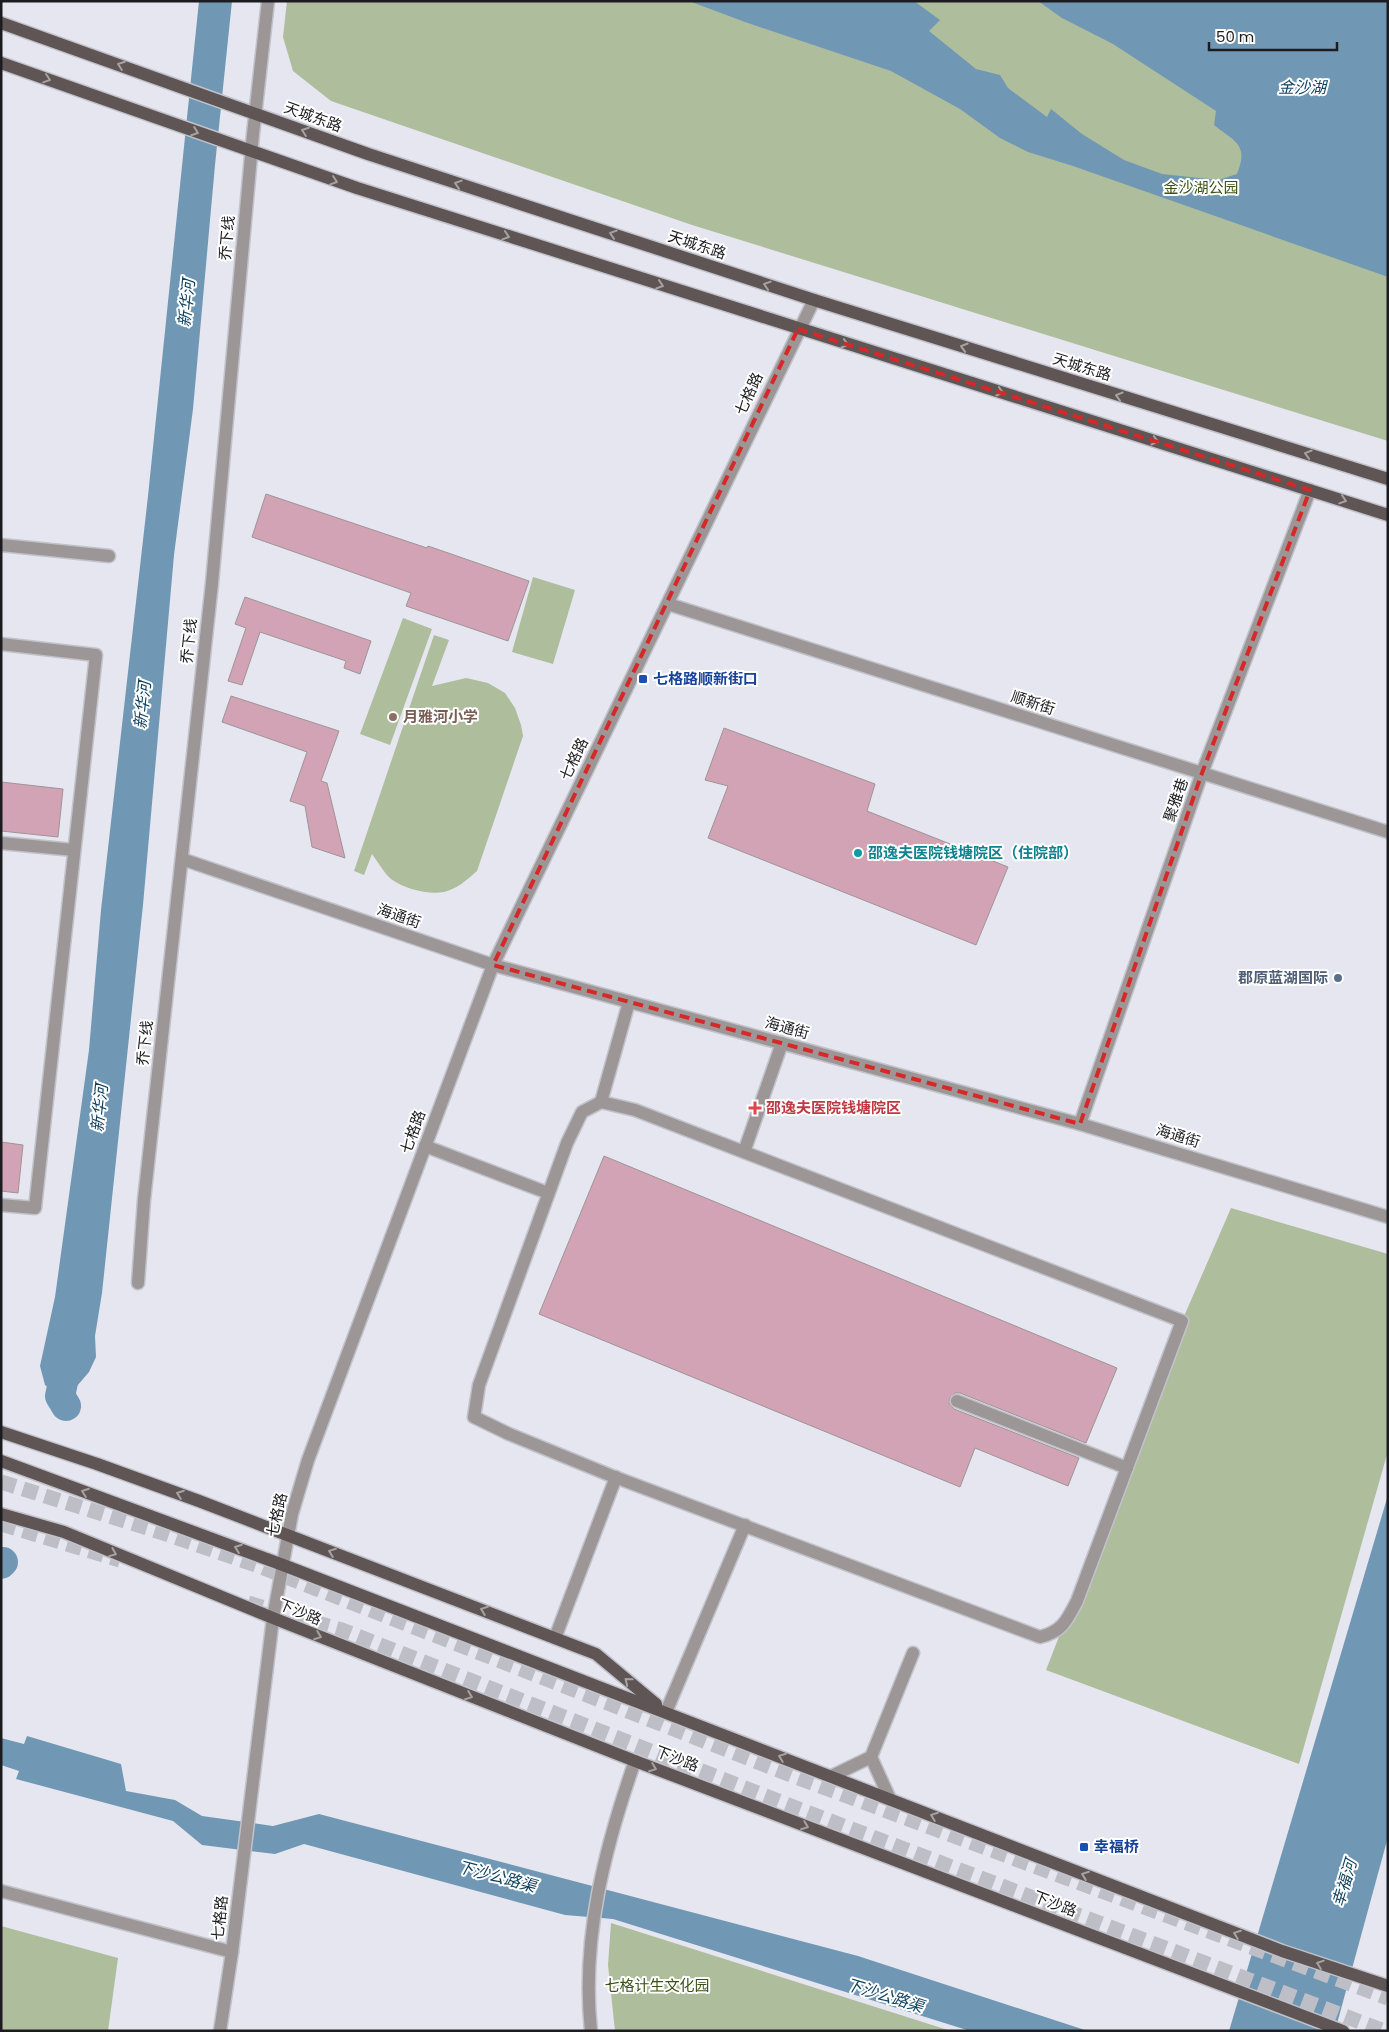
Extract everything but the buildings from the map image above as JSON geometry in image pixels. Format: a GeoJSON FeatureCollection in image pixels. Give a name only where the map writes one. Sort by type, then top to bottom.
{"type":"FeatureCollection","features":[{"type":"Feature","properties":{"kind":"main road","name":"天城东路"},"geometry":{"type":"LineString","coordinates":[[1,23],[368,154],[814,300],[1388,479]]}},
{"type":"Feature","properties":{"kind":"main road"},"geometry":{"type":"LineString","coordinates":[[1,63],[238,148],[357,188],[1388,515]]}},
{"type":"Feature","properties":{"kind":"main road"},"geometry":{"type":"LineString","coordinates":[[1,1432],[97,1464],[288,1535],[596,1654],[666,1712]]}},
{"type":"Feature","properties":{"kind":"main road"},"geometry":{"type":"LineString","coordinates":[[1,1461],[283,1565],[832,1776],[1282,1952],[1388,1986]]}},
{"type":"Feature","properties":{"kind":"main road","name":"下沙路"},"geometry":{"type":"LineString","coordinates":[[1,1514],[64,1532],[273,1618],[635,1761],[1342,2030]]}},
{"type":"Feature","properties":{"kind":"street","name":"乔下线"},"geometry":{"type":"LineString","coordinates":[[138,1283],[144,1200],[212,584],[251,152],[268,1]]}},
{"type":"Feature","properties":{"kind":"street","name":"七格路"},"geometry":{"type":"LineString","coordinates":[[220,2031],[232,1952],[273,1618],[292,1514],[308,1460],[492,965],[668,604],[798,329],[814,300]]}},
{"type":"Feature","properties":{"kind":"street","name":"聚雅巷"},"geometry":{"type":"LineString","coordinates":[[1080,1124],[1202,773],[1310,490]]}},
{"type":"Feature","properties":{"kind":"street"},"geometry":{"type":"LineString","coordinates":[[1,545],[109,556]]}},
{"type":"Feature","properties":{"kind":"street","name":"顺新街"},"geometry":{"type":"LineString","coordinates":[[668,604],[1388,832]]}},
{"type":"Feature","properties":{"kind":"street"},"geometry":{"type":"LineString","coordinates":[[1,644],[96,655],[35,1208],[1,1205]]}},
{"type":"Feature","properties":{"kind":"street"},"geometry":{"type":"LineString","coordinates":[[1,843],[74,850]]}},
{"type":"Feature","properties":{"kind":"street","name":"海通街"},"geometry":{"type":"LineString","coordinates":[[182,859],[492,965],[1080,1124],[1388,1217]]}},
{"type":"Feature","properties":{"kind":"street"},"geometry":{"type":"LineString","coordinates":[[601,1102],[629,1002]]}},
{"type":"Feature","properties":{"kind":"street"},"geometry":{"type":"LineString","coordinates":[[744,1152],[782,1043]]}},
{"type":"Feature","properties":{"kind":"street"},"geometry":{"type":"LineString","coordinates":[[601,1102],[635,1110],[744,1152],[1182,1322],[1077,1601],[1064,1625],[1054,1634],[1040,1637],[616,1477],[509,1434],[474,1417],[480,1385],[548,1193],[567,1143],[582,1112],[601,1102]]}},
{"type":"Feature","properties":{"kind":"street"},"geometry":{"type":"LineString","coordinates":[[425,1146],[548,1193]]}},
{"type":"Feature","properties":{"kind":"street"},"geometry":{"type":"LineString","coordinates":[[957,1400],[1127,1468]]}},
{"type":"Feature","properties":{"kind":"street"},"geometry":{"type":"LineString","coordinates":[[555,1638],[616,1477]]}},
{"type":"Feature","properties":{"kind":"street"},"geometry":{"type":"LineString","coordinates":[[666,1712],[745,1525]]}},
{"type":"Feature","properties":{"kind":"street"},"geometry":{"type":"LineString","coordinates":[[832,1776],[871,1757],[913,1653]]}},
{"type":"Feature","properties":{"kind":"street"},"geometry":{"type":"LineString","coordinates":[[871,1757],[890,1799]]}},
{"type":"Feature","properties":{"kind":"street"},"geometry":{"type":"LineString","coordinates":[[591,2031],[588,2007],[592,1924],[607,1846],[635,1761]]}},
{"type":"Feature","properties":{"kind":"street"},"geometry":{"type":"LineString","coordinates":[[1,1891],[232,1952]]}},
{"type":"Feature","properties":{"kind":"highlighted area"},"geometry":{"type":"Polygon","coordinates":[[[798,329],[1310,490],[1202,773],[1080,1124],[493,965],[798,329]]]}},
{"type":"Feature","properties":{"kind":"green space","name":"金沙湖公园"},"geometry":{"type":"Polygon","coordinates":[[[287,1],[1388,1],[1388,441],[692,225],[331,101],[293,71],[283,37],[287,1]]]}},
{"type":"Feature","properties":{"kind":"green space"},"geometry":{"type":"Polygon","coordinates":[[[533,577],[575,590],[553,664],[512,652],[533,577]]]}},
{"type":"Feature","properties":{"kind":"green space"},"geometry":{"type":"Polygon","coordinates":[[[403,618],[432,629],[390,745],[360,734],[403,618]]]}},
{"type":"Feature","properties":{"kind":"green space"},"geometry":{"type":"Polygon","coordinates":[[[434,635],[449,640],[432,686],[466,678],[488,683],[505,693],[515,708],[523,736],[477,871],[458,886],[449,891],[438,893],[417,890],[397,883],[386,874],[372,854],[364,875],[354,871],[434,635]]]}},
{"type":"Feature","properties":{"kind":"green space"},"geometry":{"type":"Polygon","coordinates":[[[1231,1208],[1388,1254],[1388,1451],[1299,1764],[1046,1670],[1182,1321],[1231,1208]]]}},
{"type":"Feature","properties":{"kind":"green space","name":"七格计生文化园"},"geometry":{"type":"Polygon","coordinates":[[[611,1923],[951,2031],[615,2031],[608,1965],[611,1923]]]}},
{"type":"Feature","properties":{"kind":"green space"},"geometry":{"type":"Polygon","coordinates":[[[1,1926],[118,1958],[108,2031],[1,2031],[1,1926]]]}},
{"type":"Feature","properties":{"kind":"water"},"geometry":{"type":"Polygon","coordinates":[[[199,1],[232,1],[193,409],[174,555],[143,905],[102,1293],[95,1336],[96,1357],[89,1372],[71,1393],[60,1396],[45,1385],[40,1366],[55,1297],[89,1050],[101,910],[148,496],[199,1]]]}},
{"type":"Feature","properties":{"kind":"water","name":"金沙湖"},"geometry":{"type":"Polygon","coordinates":[[[689,1],[914,1],[940,20],[929,31],[976,69],[1000,75],[1008,88],[1047,117],[1051,109],[1082,134],[1124,160],[1162,174],[1218,180],[1237,174],[1241,150],[1234,140],[1214,125],[1216,111],[1113,44],[1062,18],[1038,1],[1388,1],[1388,277],[1073,166],[1028,152],[1000,138],[960,109],[891,71],[745,22],[689,1]]]}},
{"type":"Feature","properties":{"kind":"water","name":"幸福河"},"geometry":{"type":"Polygon","coordinates":[[[1388,1495],[1388,1837],[1335,2031],[1229,2031],[1388,1495]]]}},
{"type":"Feature","properties":{"kind":"water","name":"下沙公路渠"},"geometry":{"type":"Polygon","coordinates":[[[27,1736],[121,1764],[126,1791],[175,1800],[202,1816],[273,1826],[319,1814],[858,1956],[1088,2031],[970,2031],[613,1919],[565,1915],[304,1844],[275,1854],[202,1845],[173,1821],[16,1779],[19,1771],[1,1765],[1,1738],[24,1744],[27,1736]]]}},
{"type":"Feature","properties":{"kind":"waterway","name":"新华河"},"geometry":{"type":"LineString","coordinates":[[66,1406],[60,1396],[69,1355]]}},
{"type":"Feature","properties":{"kind":"tunnel"},"geometry":{"type":"LineString","coordinates":[[1,1482],[160,1532],[256,1565],[796,1777],[1388,1998]]}},
{"type":"Feature","properties":{"kind":"tunnel"},"geometry":{"type":"LineString","coordinates":[[1,1524],[120,1560]]}},
{"type":"Feature","properties":{"kind":"tunnel"},"geometry":{"type":"LineString","coordinates":[[248,1603],[342,1630],[796,1808],[1384,2031]]}},
{"type":"Feature","properties":{"kind":"place","name":"七格路顺新街口"},"geometry":{"type":"Point","coordinates":[643,679]}},
{"type":"Feature","properties":{"kind":"place","name":"月雅河小学"},"geometry":{"type":"Point","coordinates":[393,717]}},
{"type":"Feature","properties":{"kind":"place","name":"邵逸夫医院钱塘院区（住院部）"},"geometry":{"type":"Point","coordinates":[858,853]}},
{"type":"Feature","properties":{"kind":"place","name":"郡原蓝湖国际"},"geometry":{"type":"Point","coordinates":[1338,978]}},
{"type":"Feature","properties":{"kind":"place","name":"邵逸夫医院钱塘院区"},"geometry":{"type":"Point","coordinates":[755,1108]}},
{"type":"Feature","properties":{"kind":"place","name":"幸福桥"},"geometry":{"type":"Point","coordinates":[1084,1847]}}]}
